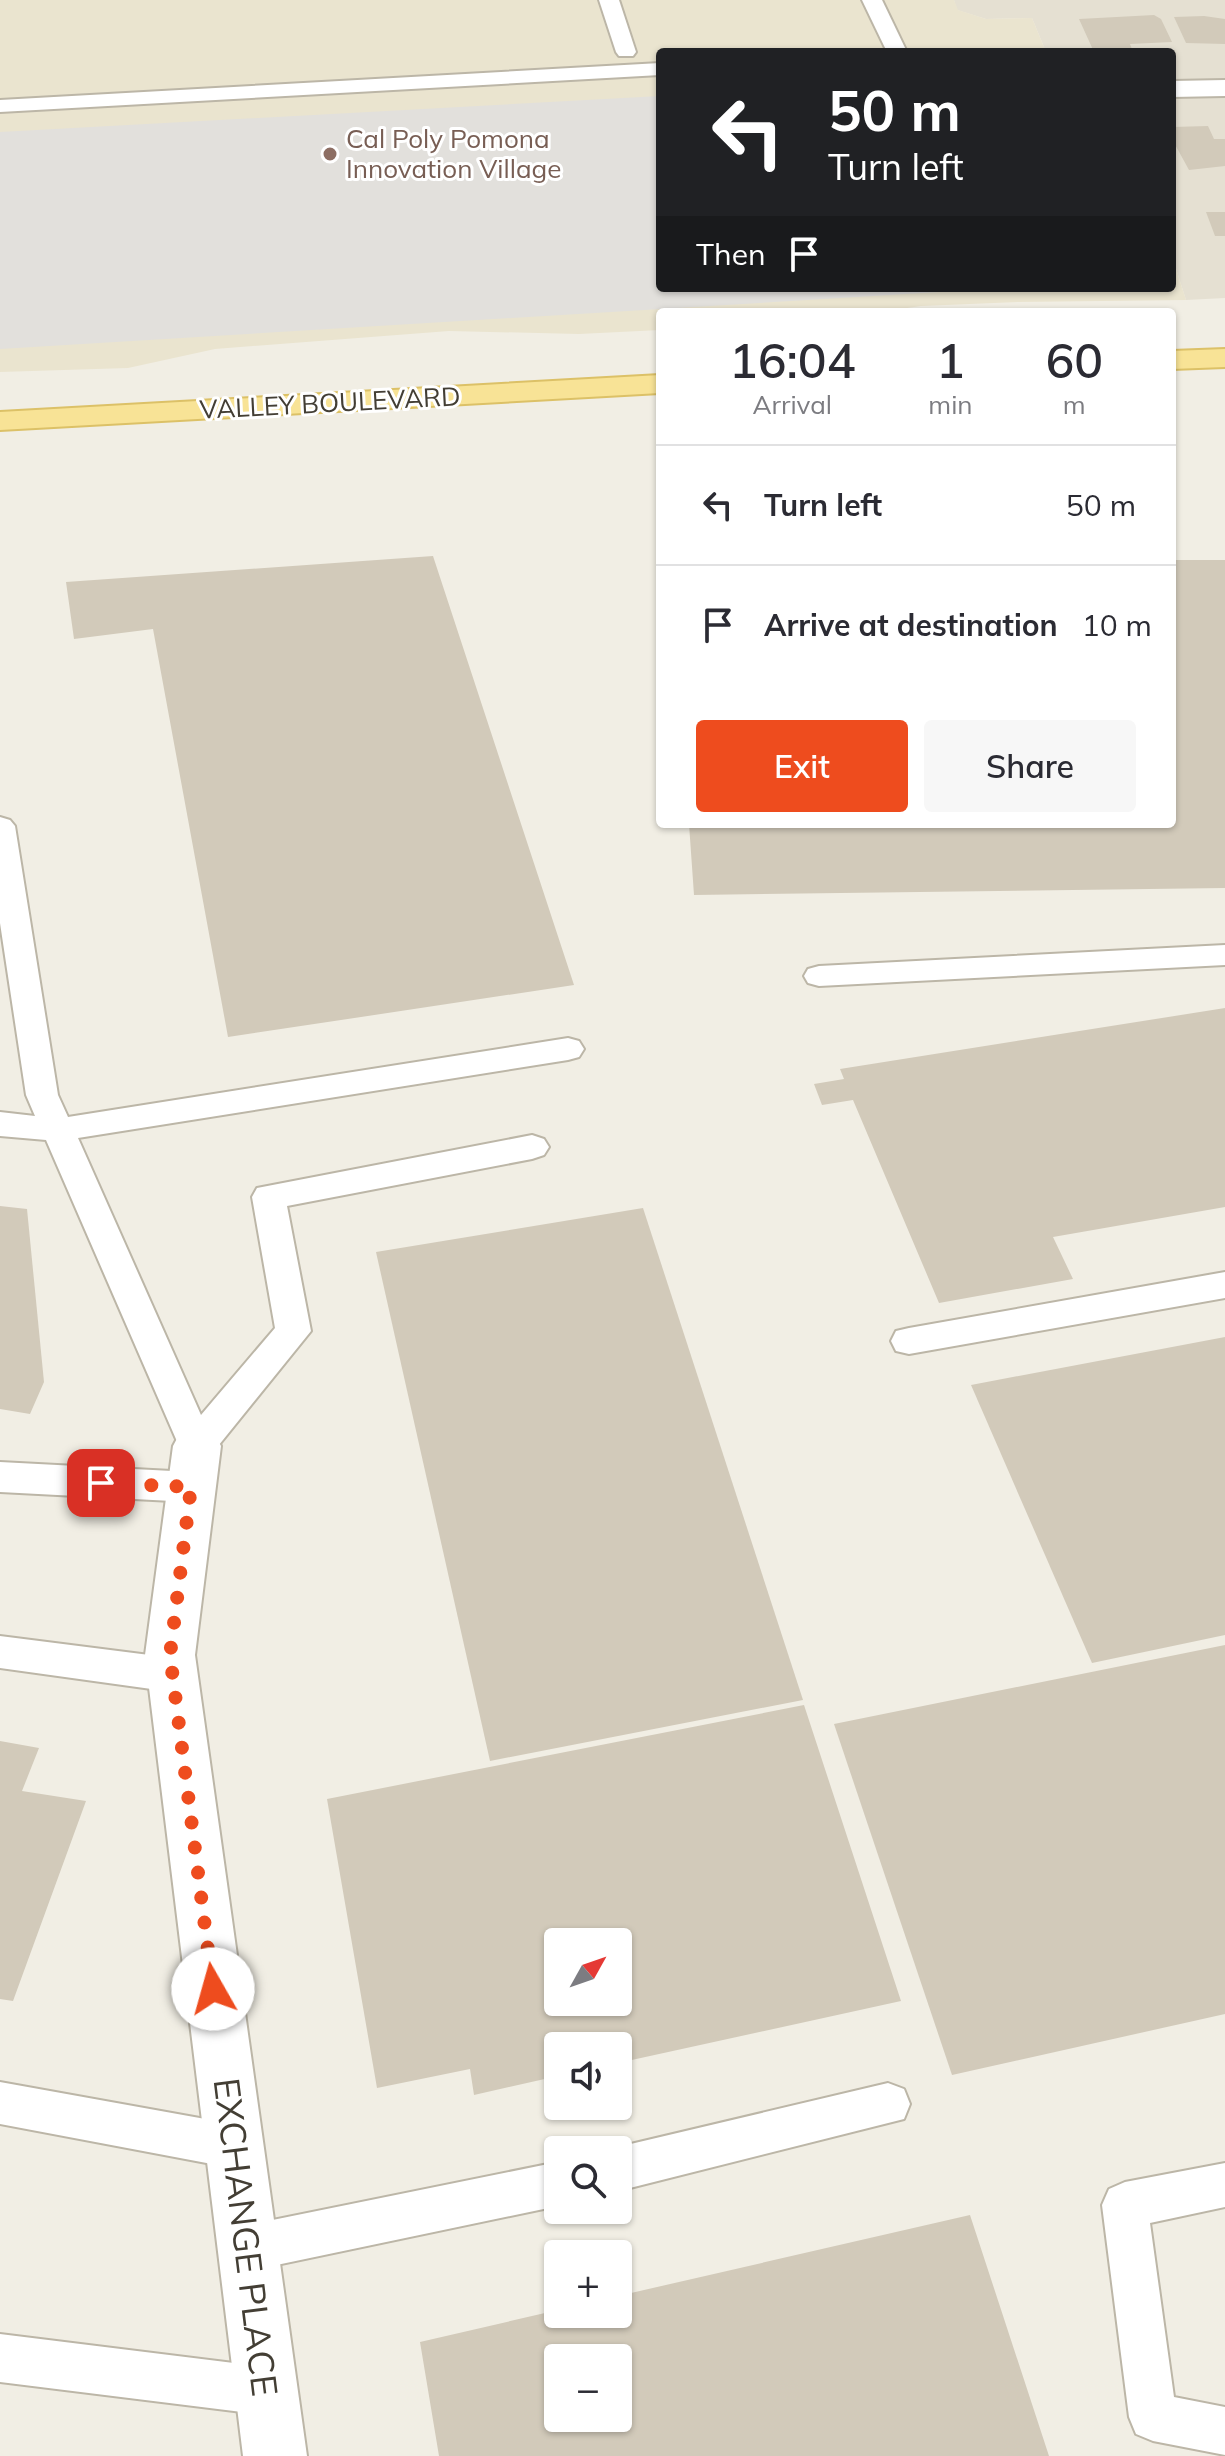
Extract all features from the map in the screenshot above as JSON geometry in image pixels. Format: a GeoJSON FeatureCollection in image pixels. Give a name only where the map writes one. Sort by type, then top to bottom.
{"type":"FeatureCollection","features":[{"type":"Feature","properties":{"kind":"main road"},"geometry":{"type":"LineString","coordinates":[[1176,360],[1225,358]]}},
{"type":"Feature","properties":{"kind":"main road","name":"VALLEY BOULEVARD"},"geometry":{"type":"LineString","coordinates":[[0,421],[656,384]]}},
{"type":"Feature","properties":{"kind":"street"},"geometry":{"type":"LineString","coordinates":[[1176,89],[1225,88]]}},
{"type":"Feature","properties":{"kind":"street","name":"EXCHANGE PLACE"},"geometry":{"type":"LineString","coordinates":[[194,1466],[170,1655],[275,2456]]}},
{"type":"Feature","properties":{"kind":"lane"},"geometry":{"type":"LineString","coordinates":[[609,0],[626,52]]}},
{"type":"Feature","properties":{"kind":"lane"},"geometry":{"type":"LineString","coordinates":[[872,0],[895,48]]}},
{"type":"Feature","properties":{"kind":"lane"},"geometry":{"type":"LineString","coordinates":[[0,106],[656,69]]}},
{"type":"Feature","properties":{"kind":"lane"},"geometry":{"type":"LineString","coordinates":[[0,826],[42,1095],[194,1466]]}},
{"type":"Feature","properties":{"kind":"lane"},"geometry":{"type":"LineString","coordinates":[[819,976],[1225,955]]}},
{"type":"Feature","properties":{"kind":"lane"},"geometry":{"type":"LineString","coordinates":[[0,1124],[58,1130],[568,1049]]}},
{"type":"Feature","properties":{"kind":"lane"},"geometry":{"type":"LineString","coordinates":[[194,1466],[293,1331],[269,1197],[532,1147]]}},
{"type":"Feature","properties":{"kind":"lane"},"geometry":{"type":"LineString","coordinates":[[909,1341],[1225,1285]]}},
{"type":"Feature","properties":{"kind":"lane"},"geometry":{"type":"LineString","coordinates":[[0,1477],[194,1466]]}},
{"type":"Feature","properties":{"kind":"lane"},"geometry":{"type":"LineString","coordinates":[[0,1652],[173,1675]]}},
{"type":"Feature","properties":{"kind":"lane"},"geometry":{"type":"LineString","coordinates":[[0,2103],[233,2146]]}},
{"type":"Feature","properties":{"kind":"lane"},"geometry":{"type":"LineString","coordinates":[[632,2166],[888,2104]]}},
{"type":"Feature","properties":{"kind":"lane"},"geometry":{"type":"LineString","coordinates":[[1225,2185],[1125,2205],[1153,2417],[1225,2431]]}},
{"type":"Feature","properties":{"kind":"lane"},"geometry":{"type":"LineString","coordinates":[[248,2248],[544,2187]]}},
{"type":"Feature","properties":{"kind":"lane"},"geometry":{"type":"LineString","coordinates":[[0,2358],[266,2391]]}},
{"type":"Feature","properties":{"kind":"shaded area","name":"Cal Poly Pomona Innovation Village"},"geometry":{"type":"Polygon","coordinates":[[[0,0],[954,0],[958,10],[986,19],[1032,18],[1044,48],[656,48],[656,292],[1176,292],[1176,269],[1186,300],[1018,302],[907,308],[656,308],[656,330],[579,334],[449,331],[215,349],[128,368],[0,372],[0,0]]]}},
{"type":"Feature","properties":{"kind":"shaded area"},"geometry":{"type":"Polygon","coordinates":[[[954,0],[1225,0],[1225,298],[1186,300],[1176,269],[1176,48],[1044,48],[1032,18],[986,19],[957,10],[954,0]]]}},
{"type":"Feature","properties":{"kind":"shaded area"},"geometry":{"type":"Polygon","coordinates":[[[656,96],[656,292],[939,292],[0,349],[0,132],[656,96]]]}},
{"type":"Feature","properties":{"kind":"building"},"geometry":{"type":"Polygon","coordinates":[[[1154,15],[1161,19],[1172,42],[1130,44],[1132,48],[1092,48],[1079,19],[1154,15]]]}},
{"type":"Feature","properties":{"kind":"building"},"geometry":{"type":"Polygon","coordinates":[[[1174,17],[1225,19],[1225,44],[1186,43],[1174,17]]]}},
{"type":"Feature","properties":{"kind":"building"},"geometry":{"type":"Polygon","coordinates":[[[1208,126],[1214,139],[1225,139],[1225,166],[1189,170],[1176,146],[1176,127],[1208,126]]]}},
{"type":"Feature","properties":{"kind":"building"},"geometry":{"type":"Polygon","coordinates":[[[1206,212],[1225,212],[1225,236],[1215,236],[1206,212]]]}},
{"type":"Feature","properties":{"kind":"building"},"geometry":{"type":"Polygon","coordinates":[[[433,556],[574,985],[228,1037],[153,629],[74,639],[66,582],[433,556]]]}},
{"type":"Feature","properties":{"kind":"building"},"geometry":{"type":"Polygon","coordinates":[[[1176,560],[1225,560],[1225,888],[694,895],[689,828],[1176,828],[1176,560]]]}},
{"type":"Feature","properties":{"kind":"building"},"geometry":{"type":"Polygon","coordinates":[[[1225,1008],[1225,1207],[1053,1237],[1073,1279],[939,1303],[853,1100],[822,1105],[814,1084],[844,1079],[840,1069],[1225,1008]]]}},
{"type":"Feature","properties":{"kind":"building"},"geometry":{"type":"Polygon","coordinates":[[[0,1206],[27,1209],[44,1382],[30,1414],[0,1409],[0,1206]]]}},
{"type":"Feature","properties":{"kind":"building"},"geometry":{"type":"Polygon","coordinates":[[[643,1208],[803,1700],[490,1761],[376,1252],[643,1208]]]}},
{"type":"Feature","properties":{"kind":"building"},"geometry":{"type":"Polygon","coordinates":[[[1225,1337],[1225,1635],[1092,1663],[971,1385],[1225,1337]]]}},
{"type":"Feature","properties":{"kind":"building"},"geometry":{"type":"Polygon","coordinates":[[[1225,1645],[1225,2014],[952,2075],[834,1724],[1225,1645]]]}},
{"type":"Feature","properties":{"kind":"building"},"geometry":{"type":"Polygon","coordinates":[[[804,1705],[901,2001],[632,2060],[632,2032],[544,2032],[544,2079],[474,2095],[470,2069],[377,2088],[327,1799],[804,1705]]]}},
{"type":"Feature","properties":{"kind":"building"},"geometry":{"type":"Polygon","coordinates":[[[0,1741],[39,1748],[22,1791],[86,1801],[13,2001],[0,1999],[0,1741]]]}},
{"type":"Feature","properties":{"kind":"building"},"geometry":{"type":"Polygon","coordinates":[[[970,2215],[1049,2456],[439,2456],[420,2342],[544,2313],[544,2328],[632,2328],[632,2293],[970,2215]]]}},
{"type":"Feature","properties":{"kind":"place","name":"Cal Poly Pomona Innovation Village"},"geometry":{"type":"Point","coordinates":[330,154]}},
{"type":"Feature","properties":{"kind":"route"},"geometry":{"type":"LineString","coordinates":[[101,1483],[191,1487],[170,1655],[213,1989]]}}]}
